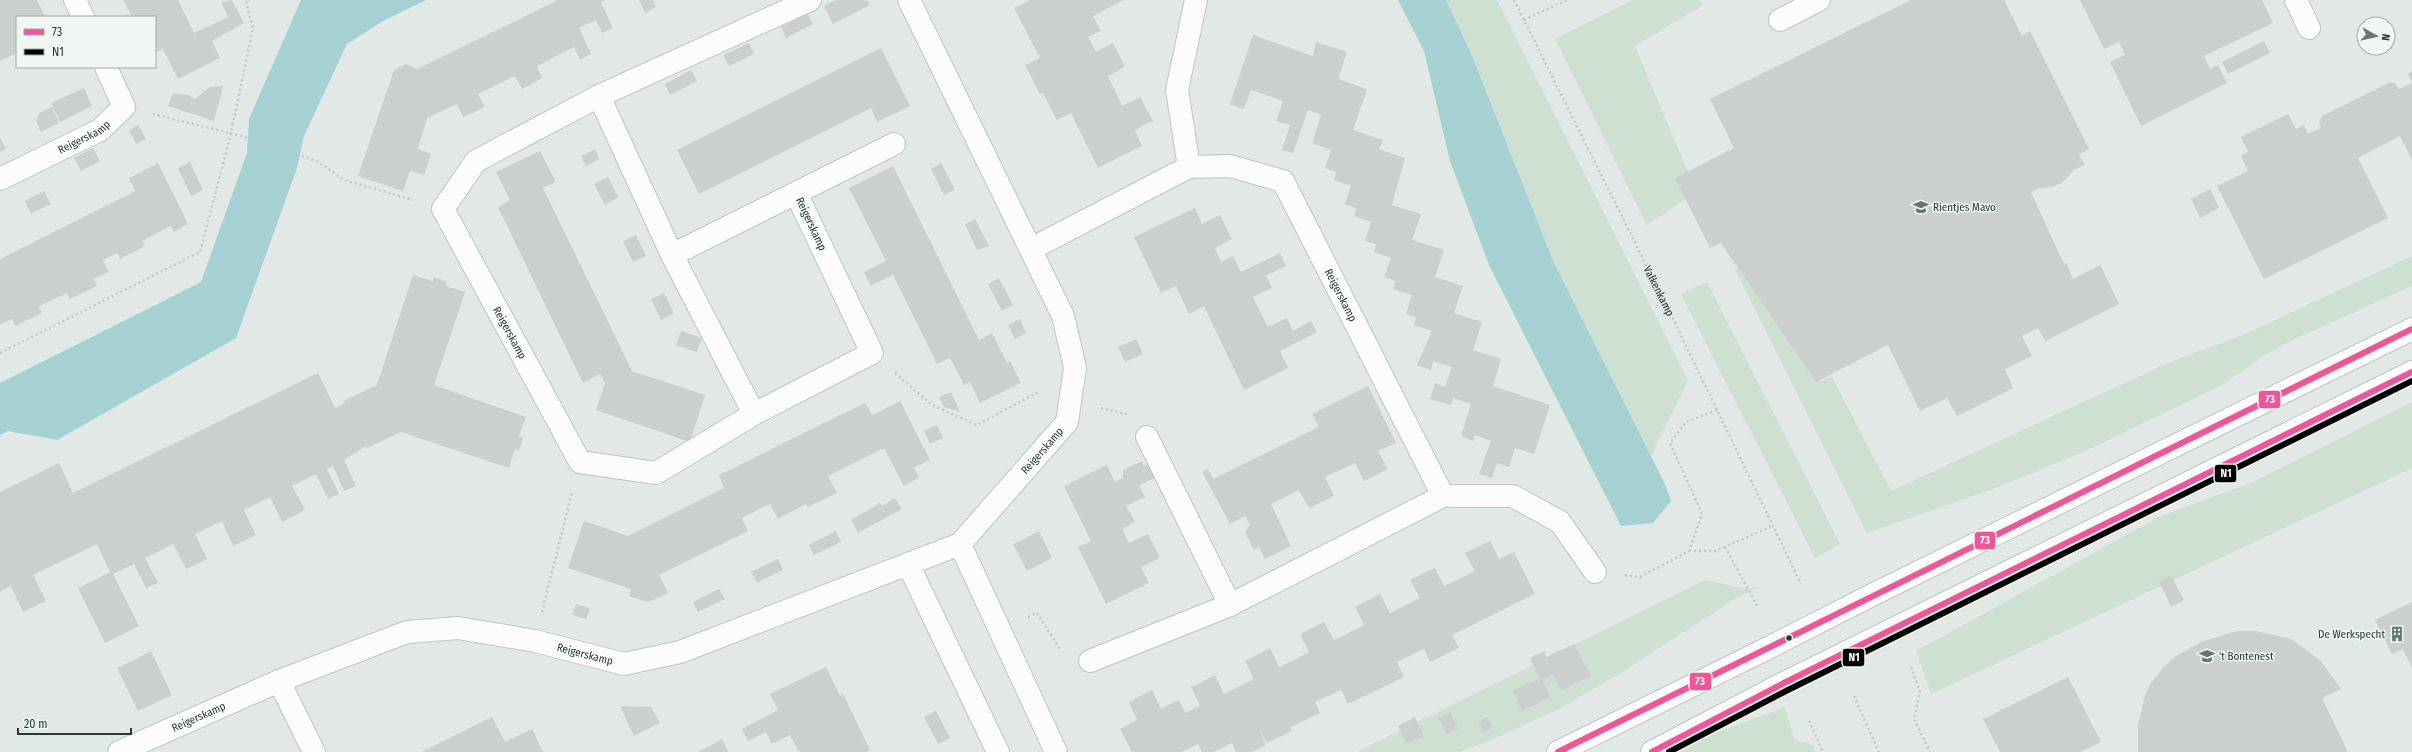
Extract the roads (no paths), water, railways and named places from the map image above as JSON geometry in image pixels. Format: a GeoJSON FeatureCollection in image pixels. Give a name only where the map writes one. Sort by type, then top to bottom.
{"type":"FeatureCollection","features":[{"type":"Feature","properties":{"kind":"street"},"geometry":{"type":"LineString","coordinates":[[75,0],[83,16]]}},
{"type":"Feature","properties":{"kind":"street"},"geometry":{"type":"LineString","coordinates":[[754,414],[672,255],[599,96],[810,0]]}},
{"type":"Feature","properties":{"kind":"street","name":"Reigerskamp"},"geometry":{"type":"LineString","coordinates":[[119,752],[279,681],[407,632],[458,628],[535,641],[624,664],[680,652],[960,544],[1067,422],[1075,368],[1063,316],[909,0]]}},
{"type":"Feature","properties":{"kind":"street"},"geometry":{"type":"LineString","coordinates":[[1189,167],[1177,90],[1196,0]]}},
{"type":"Feature","properties":{"kind":"street"},"geometry":{"type":"LineString","coordinates":[[1780,20],[1820,0]]}},
{"type":"Feature","properties":{"kind":"street"},"geometry":{"type":"LineString","coordinates":[[2296,0],[2309,28]]}},
{"type":"Feature","properties":{"kind":"street","name":"Reigerskamp"},"geometry":{"type":"LineString","coordinates":[[0,179],[100,130],[124,107],[106,68]]}},
{"type":"Feature","properties":{"kind":"street","name":"Reigerskamp"},"geometry":{"type":"LineString","coordinates":[[599,96],[476,161],[443,209],[580,462],[656,474],[754,414],[872,353],[796,192]]}},
{"type":"Feature","properties":{"kind":"street","name":"Reigerskamp"},"geometry":{"type":"LineString","coordinates":[[672,255],[894,144]]}},
{"type":"Feature","properties":{"kind":"street","name":"Reigerskamp"},"geometry":{"type":"LineString","coordinates":[[1031,249],[1189,167],[1230,166],[1283,180],[1444,496]]}},
{"type":"Feature","properties":{"kind":"street"},"geometry":{"type":"LineString","coordinates":[[1558,752],[1878,592],[2412,329]]}},
{"type":"Feature","properties":{"kind":"street"},"geometry":{"type":"LineString","coordinates":[[1652,752],[1784,683],[2412,372]]}},
{"type":"Feature","properties":{"kind":"street"},"geometry":{"type":"LineString","coordinates":[[1148,437],[1230,605]]}},
{"type":"Feature","properties":{"kind":"street"},"geometry":{"type":"LineString","coordinates":[[1090,660],[1230,605],[1444,496],[1513,496],[1560,522],[1595,572]]}},
{"type":"Feature","properties":{"kind":"street"},"geometry":{"type":"LineString","coordinates":[[960,544],[1056,752]]}},
{"type":"Feature","properties":{"kind":"street"},"geometry":{"type":"LineString","coordinates":[[908,564],[998,752]]}},
{"type":"Feature","properties":{"kind":"street"},"geometry":{"type":"LineString","coordinates":[[279,681],[314,752]]}},
{"type":"Feature","properties":{"kind":"water"},"geometry":{"type":"Polygon","coordinates":[[[301,0],[426,0],[383,21],[347,44],[304,136],[297,168],[236,338],[57,440],[8,431],[0,435],[0,383],[201,282],[247,153],[249,119],[301,0]]]}},
{"type":"Feature","properties":{"kind":"water"},"geometry":{"type":"Polygon","coordinates":[[[1398,0],[1446,0],[1470,51],[1554,263],[1664,482],[1671,501],[1653,523],[1621,526],[1489,265],[1450,161],[1424,51],[1398,0]]]}},
{"type":"Feature","properties":{"kind":"place","name":"Rientjes Mavo"},"geometry":{"type":"Point","coordinates":[1921,207]}},
{"type":"Feature","properties":{"kind":"place","name":"De Werkspecht"},"geometry":{"type":"Point","coordinates":[2397,634]}},
{"type":"Feature","properties":{"kind":"place","name":"'t Bontenest"},"geometry":{"type":"Point","coordinates":[2207,656]}}]}
